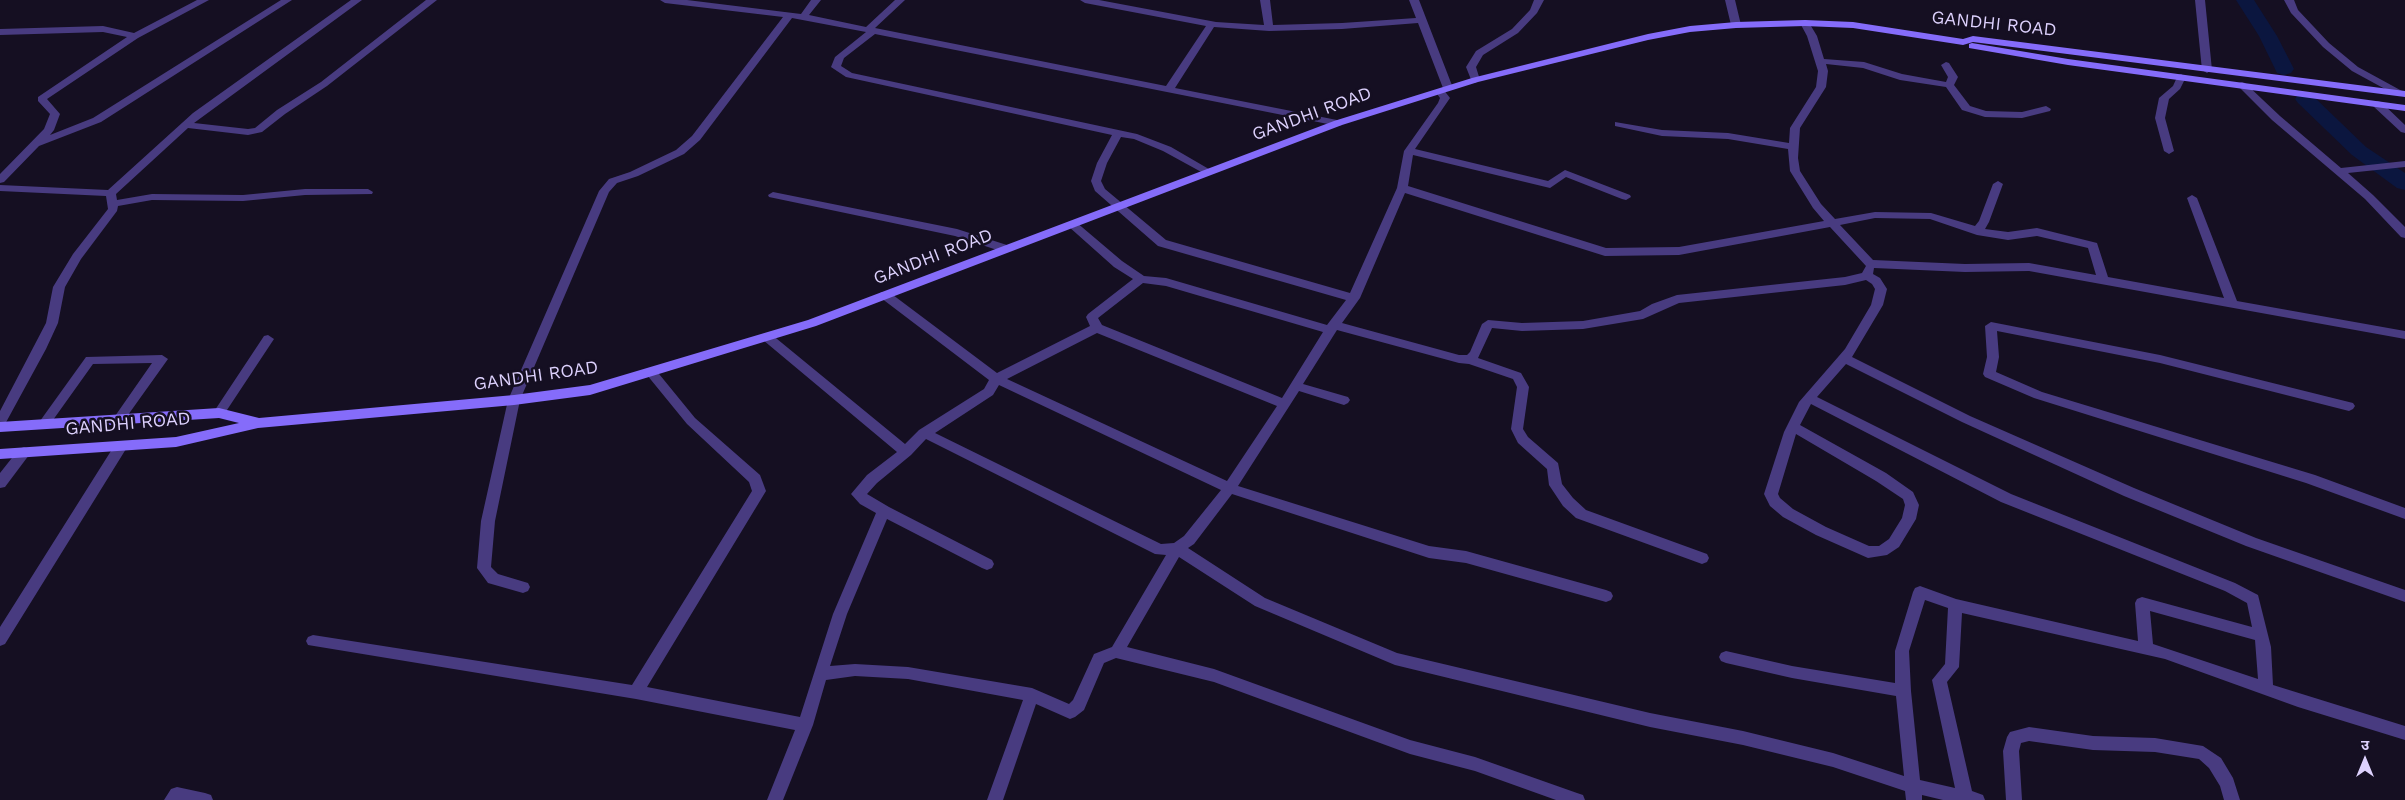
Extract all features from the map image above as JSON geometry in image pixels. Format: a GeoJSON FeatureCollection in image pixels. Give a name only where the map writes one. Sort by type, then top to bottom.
{"type":"FeatureCollection","features":[{"type":"Feature","properties":{"kind":"main road","name":"GANDHI ROAD"},"geometry":{"type":"LineString","coordinates":[[0,454],[176,442],[258,423],[514,400],[590,390],[812,323],[1338,123],[1475,80],[1648,37],[1690,29],[1736,25],[1805,23],[1853,26],[1962,42],[1973,38],[2402,94]]}},
{"type":"Feature","properties":{"kind":"main road"},"geometry":{"type":"LineString","coordinates":[[1962,42],[1985,49],[2405,108]]}},
{"type":"Feature","properties":{"kind":"main road","name":"GANDHI ROAD"},"geometry":{"type":"LineString","coordinates":[[0,427],[219,413],[258,423]]}},
{"type":"Feature","properties":{"kind":"street"},"geometry":{"type":"LineString","coordinates":[[0,180],[49,130],[55,114],[41,100],[135,36],[204,0]]}},
{"type":"Feature","properties":{"kind":"street"},"geometry":{"type":"LineString","coordinates":[[34,145],[97,120],[287,0]]}},
{"type":"Feature","properties":{"kind":"street"},"geometry":{"type":"LineString","coordinates":[[112,199],[185,125],[357,0]]}},
{"type":"Feature","properties":{"kind":"street"},"geometry":{"type":"LineString","coordinates":[[185,125],[248,132],[258,130],[280,112],[324,84],[432,0]]}},
{"type":"Feature","properties":{"kind":"street"},"geometry":{"type":"LineString","coordinates":[[665,0],[804,17],[1338,123]]}},
{"type":"Feature","properties":{"kind":"street"},"geometry":{"type":"LineString","coordinates":[[744,10],[753,0]]}},
{"type":"Feature","properties":{"kind":"street"},"geometry":{"type":"LineString","coordinates":[[804,17],[816,0]]}},
{"type":"Feature","properties":{"kind":"street"},"geometry":{"type":"LineString","coordinates":[[900,0],[871,30],[840,57],[836,67],[849,75],[1137,138],[1167,149],[1209,172]]}},
{"type":"Feature","properties":{"kind":"street"},"geometry":{"type":"LineString","coordinates":[[1085,0],[1212,24],[1269,28],[1342,26],[1422,20]]}},
{"type":"Feature","properties":{"kind":"street"},"geometry":{"type":"LineString","coordinates":[[1265,0],[1269,28]]}},
{"type":"Feature","properties":{"kind":"street"},"geometry":{"type":"LineString","coordinates":[[924,433],[1160,550],[1177,548],[1190,540],[1229,488],[1333,327],[1354,298],[1402,188],[1408,152],[1444,103],[1444,89],[1414,0]]}},
{"type":"Feature","properties":{"kind":"street"},"geometry":{"type":"LineString","coordinates":[[1475,80],[1470,67],[1479,53],[1515,31],[1534,11],[1539,0]]}},
{"type":"Feature","properties":{"kind":"street"},"geometry":{"type":"LineString","coordinates":[[1730,0],[1736,25]]}},
{"type":"Feature","properties":{"kind":"street"},"geometry":{"type":"LineString","coordinates":[[2200,0],[2207,70]]}},
{"type":"Feature","properties":{"kind":"street"},"geometry":{"type":"LineString","coordinates":[[2288,0],[2294,11],[2326,45],[2355,69],[2402,94]]}},
{"type":"Feature","properties":{"kind":"street"},"geometry":{"type":"LineString","coordinates":[[523,588],[493,579],[484,568],[488,521],[514,400],[604,191],[613,181],[634,174],[680,152],[696,138],[790,15]]}},
{"type":"Feature","properties":{"kind":"street"},"geometry":{"type":"LineString","coordinates":[[1793,427],[1880,477],[1908,496],[1912,505],[1909,519],[1894,543],[1882,551],[1868,552],[1821,531],[1788,513],[1776,502],[1771,494],[1793,427],[1802,406],[1844,358],[1865,328],[1877,305],[1881,289],[1834,224],[1817,206],[1795,171],[1793,147],[1795,128],[1821,87],[1823,71],[1812,36],[1805,23]]}},
{"type":"Feature","properties":{"kind":"street"},"geometry":{"type":"LineString","coordinates":[[1169,89],[1212,24]]}},
{"type":"Feature","properties":{"kind":"street"},"geometry":{"type":"LineString","coordinates":[[0,32],[103,29],[135,36]]}},
{"type":"Feature","properties":{"kind":"street"},"geometry":{"type":"LineString","coordinates":[[1819,61],[1864,65],[1900,77],[1949,85],[1966,108],[1985,114],[2022,115],[2046,109]]}},
{"type":"Feature","properties":{"kind":"street"},"geometry":{"type":"LineString","coordinates":[[1946,65],[1953,77],[1949,85]]}},
{"type":"Feature","properties":{"kind":"street"},"geometry":{"type":"LineString","coordinates":[[2169,151],[2160,118],[2164,98],[2177,87],[2182,77]]}},
{"type":"Feature","properties":{"kind":"street"},"geometry":{"type":"LineString","coordinates":[[2242,85],[2276,118],[2340,171],[2405,234]]}},
{"type":"Feature","properties":{"kind":"street"},"geometry":{"type":"LineString","coordinates":[[2377,104],[2405,130]]}},
{"type":"Feature","properties":{"kind":"street"},"geometry":{"type":"LineString","coordinates":[[1619,124],[1662,133],[1728,136],[1793,147]]}},
{"type":"Feature","properties":{"kind":"street"},"geometry":{"type":"LineString","coordinates":[[1118,133],[1102,163],[1096,181],[1100,191],[1162,243],[1354,298]]}},
{"type":"Feature","properties":{"kind":"street"},"geometry":{"type":"LineString","coordinates":[[1408,152],[1550,185],[1565,173],[1626,197]]}},
{"type":"Feature","properties":{"kind":"street"},"geometry":{"type":"LineString","coordinates":[[2340,171],[2404,164]]}},
{"type":"Feature","properties":{"kind":"street"},"geometry":{"type":"LineString","coordinates":[[1977,231],[1984,222],[1998,184]]}},
{"type":"Feature","properties":{"kind":"street"},"geometry":{"type":"LineString","coordinates":[[0,188],[112,199],[152,197],[242,198],[305,192],[368,192]]}},
{"type":"Feature","properties":{"kind":"street"},"geometry":{"type":"LineString","coordinates":[[1402,188],[1605,252],[1679,251],[1875,215],[1914,214],[1931,216],[1977,231],[2008,236],[2037,232],[2093,246],[2103,279]]}},
{"type":"Feature","properties":{"kind":"street"},"geometry":{"type":"LineString","coordinates":[[772,195],[957,233],[1006,249]]}},
{"type":"Feature","properties":{"kind":"street"},"geometry":{"type":"LineString","coordinates":[[2192,198],[2232,304]]}},
{"type":"Feature","properties":{"kind":"street"},"geometry":{"type":"LineString","coordinates":[[0,423],[52,323],[59,287],[76,257],[113,209],[112,199]]}},
{"type":"Feature","properties":{"kind":"street"},"geometry":{"type":"LineString","coordinates":[[1072,224],[1118,264],[1141,279],[1166,282],[1459,360],[1470,360],[1517,376],[1523,387],[1516,429],[1523,440],[1553,467],[1556,485],[1568,502],[1580,514],[1702,558]]}},
{"type":"Feature","properties":{"kind":"street"},"geometry":{"type":"LineString","coordinates":[[1470,360],[1475,354],[1488,324],[1522,327],[1583,325],[1644,315],[1656,306],[1677,299],[1845,281],[1869,270],[2029,266],[2405,335]]}},
{"type":"Feature","properties":{"kind":"street"},"geometry":{"type":"LineString","coordinates":[[1141,279],[1092,317],[1097,328],[1285,404]]}},
{"type":"Feature","properties":{"kind":"street"},"geometry":{"type":"LineString","coordinates":[[885,296],[996,379],[1229,488],[1429,552],[1466,557],[1606,596]]}},
{"type":"Feature","properties":{"kind":"street"},"geometry":{"type":"LineString","coordinates":[[2349,406],[2160,359],[1991,326],[1993,357],[1989,374],[2038,395],[2310,479],[2405,514]]}},
{"type":"Feature","properties":{"kind":"street"},"geometry":{"type":"LineString","coordinates":[[987,564],[884,511],[858,494],[872,479],[906,452],[924,433],[989,392],[996,379],[1097,328]]}},
{"type":"Feature","properties":{"kind":"street"},"geometry":{"type":"LineString","coordinates":[[767,337],[906,452]]}},
{"type":"Feature","properties":{"kind":"street"},"geometry":{"type":"LineString","coordinates":[[219,413],[268,339]]}},
{"type":"Feature","properties":{"kind":"street"},"geometry":{"type":"LineString","coordinates":[[1844,358],[1966,419],[2129,492],[2251,542],[2405,596]]}},
{"type":"Feature","properties":{"kind":"street"},"geometry":{"type":"LineString","coordinates":[[44,424],[90,360],[162,359],[119,419]]}},
{"type":"Feature","properties":{"kind":"street"},"geometry":{"type":"LineString","coordinates":[[636,692],[759,491],[755,479],[692,421],[650,372]]}},
{"type":"Feature","properties":{"kind":"street"},"geometry":{"type":"LineString","coordinates":[[1296,386],[1344,400]]}},
{"type":"Feature","properties":{"kind":"street"},"geometry":{"type":"LineString","coordinates":[[1809,398],[2006,498],[2253,599],[2262,636],[2266,689]]}},
{"type":"Feature","properties":{"kind":"street"},"geometry":{"type":"LineString","coordinates":[[0,640],[121,446]]}},
{"type":"Feature","properties":{"kind":"street"},"geometry":{"type":"LineString","coordinates":[[0,483],[24,452]]}},
{"type":"Feature","properties":{"kind":"street"},"geometry":{"type":"LineString","coordinates":[[775,800],[805,725],[840,614],[884,511]]}},
{"type":"Feature","properties":{"kind":"street"},"geometry":{"type":"LineString","coordinates":[[1118,652],[1177,548]]}},
{"type":"Feature","properties":{"kind":"street"},"geometry":{"type":"LineString","coordinates":[[1177,548],[1260,602],[1395,659],[1650,720],[1752,740],[1833,760],[1914,793],[1971,799],[1939,680],[1952,667],[1955,605]]}},
{"type":"Feature","properties":{"kind":"street"},"geometry":{"type":"LineString","coordinates":[[1914,793],[1903,691],[1902,650],[1920,592],[1955,605],[2165,653],[2266,689],[2405,734]]}},
{"type":"Feature","properties":{"kind":"street"},"geometry":{"type":"LineString","coordinates":[[2146,649],[2142,602],[2262,636]]}},
{"type":"Feature","properties":{"kind":"street"},"geometry":{"type":"LineString","coordinates":[[312,641],[636,692],[805,725]]}},
{"type":"Feature","properties":{"kind":"street"},"geometry":{"type":"LineString","coordinates":[[820,674],[855,670],[908,673],[1032,695],[1070,712],[1079,705],[1099,659],[1118,652],[1214,676],[1410,747],[1475,764],[1577,800]]}},
{"type":"Feature","properties":{"kind":"street"},"geometry":{"type":"LineString","coordinates":[[1726,657],[1792,672],[1903,691]]}},
{"type":"Feature","properties":{"kind":"street"},"geometry":{"type":"LineString","coordinates":[[995,800],[1032,695]]}},
{"type":"Feature","properties":{"kind":"street"},"geometry":{"type":"LineString","coordinates":[[2014,800],[2011,751],[2015,737],[2029,734],[2093,743],[2155,745],[2203,753],[2214,763],[2227,783],[2232,800]]}},
{"type":"Feature","properties":{"kind":"street"},"geometry":{"type":"LineString","coordinates":[[172,800],[177,794],[205,800]]}},
{"type":"Feature","properties":{"kind":"waterway"},"geometry":{"type":"LineString","coordinates":[[2245,0],[2268,36],[2284,69]]}},
{"type":"Feature","properties":{"kind":"waterway"},"geometry":{"type":"LineString","coordinates":[[2305,99],[2359,151],[2405,183]]}}]}
